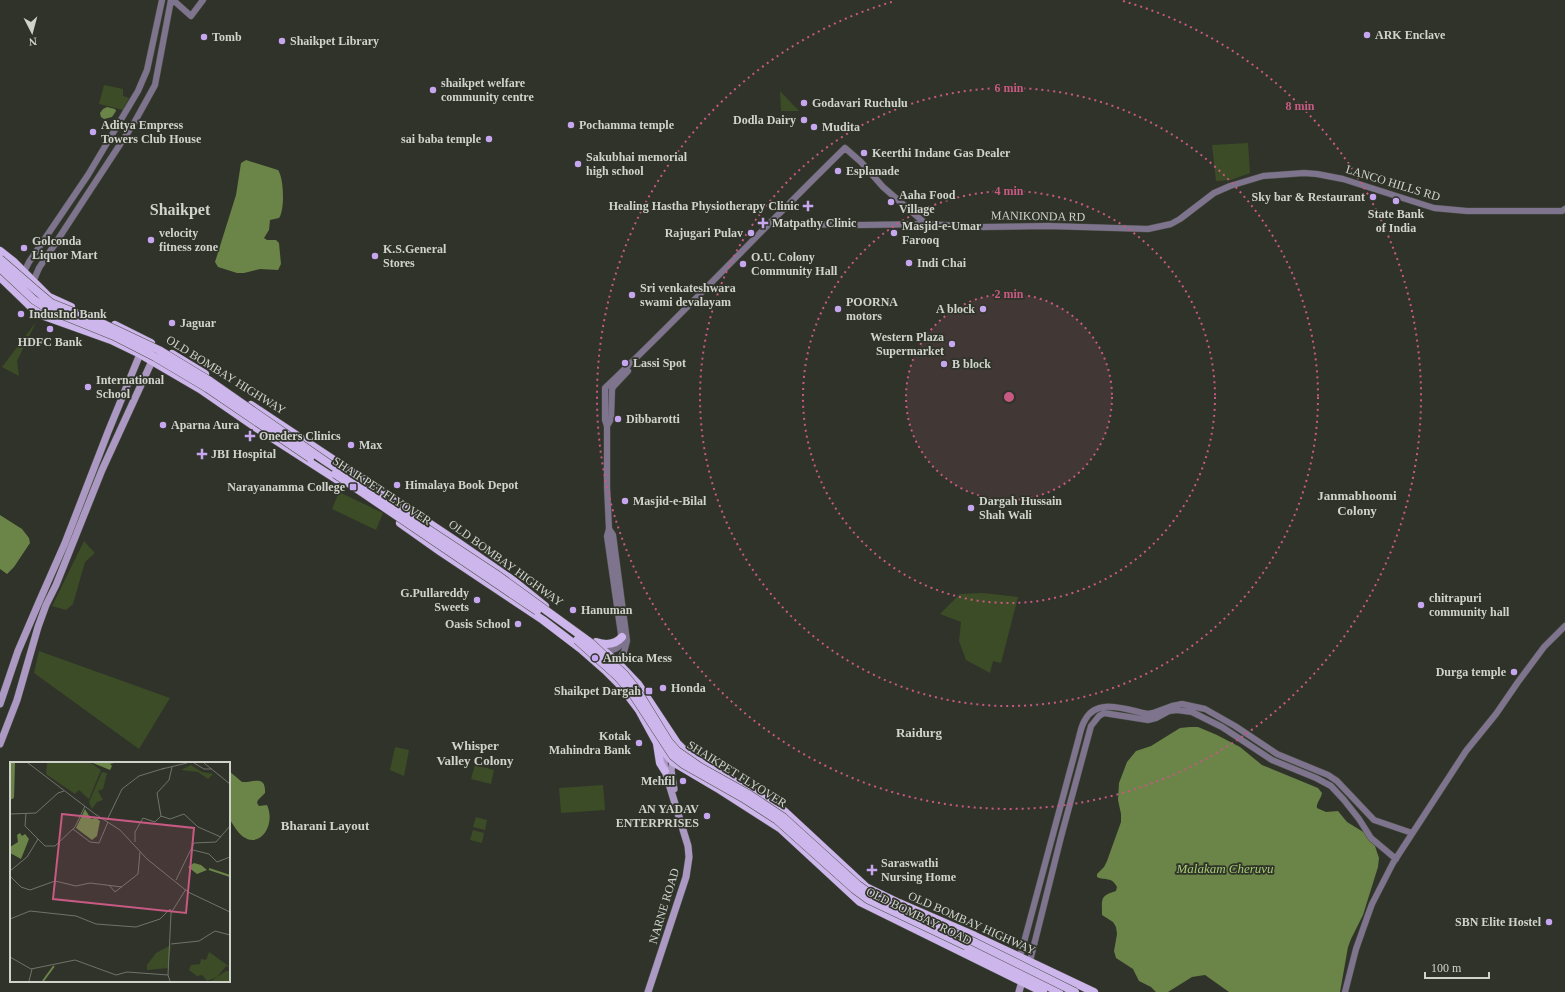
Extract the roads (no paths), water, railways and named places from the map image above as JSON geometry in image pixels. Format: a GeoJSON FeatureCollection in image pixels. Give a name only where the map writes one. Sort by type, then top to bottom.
{"type":"FeatureCollection","features":[{"type":"Feature","properties":{"kind":"main road","name":"OLD BOMBAY HIGHWAY"},"geometry":{"type":"LineString","coordinates":[[0,252],[24,272],[49,297],[134,333],[188,363],[514,581],[593,641],[617,662],[638,684],[677,743],[683,749],[698,760],[784,811],[866,887],[1030,961],[1094,992]]}},
{"type":"Feature","properties":{"kind":"main road","name":"SHAIKPET FLYOVER"},"geometry":{"type":"LineString","coordinates":[[0,259],[51,302],[106,325],[159,350],[210,381],[325,461],[496,574],[591,643],[625,675],[637,690],[669,742],[677,751],[700,768],[750,795],[783,817],[858,885],[872,895],[891,906],[964,937],[1075,992]]}},
{"type":"Feature","properties":{"kind":"main road","name":"SHAIKPET FLYOVER"},"geometry":{"type":"LineString","coordinates":[[0,268],[34,300],[50,310],[114,336],[155,357],[201,384],[489,577],[584,645],[618,677],[632,693],[673,756],[683,764],[743,798],[777,820],[854,889],[869,900],[1059,992]]}},
{"type":"Feature","properties":{"kind":"main road","name":"OLD BOMBAY HIGHWAY"},"geometry":{"type":"LineString","coordinates":[[0,276],[31,307],[44,316],[111,340],[140,354],[196,386],[258,429],[340,481],[543,620],[605,670]]}},
{"type":"Feature","properties":{"kind":"main road"},"geometry":{"type":"LineString","coordinates":[[0,704],[18,651],[38,602],[65,543],[140,354]]}},
{"type":"Feature","properties":{"kind":"main road"},"geometry":{"type":"LineString","coordinates":[[0,744],[17,700],[38,627],[46,605],[56,585],[102,470],[152,361]]}},
{"type":"Feature","properties":{"kind":"main road"},"geometry":{"type":"LineString","coordinates":[[196,386],[205,374]]}},
{"type":"Feature","properties":{"kind":"main road"},"geometry":{"type":"LineString","coordinates":[[108,432],[117,436]]}},
{"type":"Feature","properties":{"kind":"main road"},"geometry":{"type":"LineString","coordinates":[[425,540],[435,527]]}},
{"type":"Feature","properties":{"kind":"main road"},"geometry":{"type":"LineString","coordinates":[[593,641],[600,644],[610,644],[618,641],[622,637]]}},
{"type":"Feature","properties":{"kind":"main road","name":"OLD BOMBAY ROAD"},"geometry":{"type":"LineString","coordinates":[[605,670],[620,685],[639,710],[657,743],[673,762],[781,829],[860,902],[1022,981],[1031,989],[1044,992]]}},
{"type":"Feature","properties":{"kind":"main road"},"geometry":{"type":"LineString","coordinates":[[657,743],[660,763],[665,772]]}},
{"type":"Feature","properties":{"kind":"main road"},"geometry":{"type":"LineString","coordinates":[[666,755],[677,743]]}},
{"type":"Feature","properties":{"kind":"main road","name":"NARNE ROAD"},"geometry":{"type":"LineString","coordinates":[[648,992],[686,877],[689,857],[688,846],[665,772],[664,760],[666,755]]}},
{"type":"Feature","properties":{"kind":"main road","name":"NARNE ROAD"},"geometry":{"type":"LineString","coordinates":[[652,992],[675,927],[691,866],[692,845],[672,781],[671,770],[673,762]]}},
{"type":"Feature","properties":{"kind":"main road"},"geometry":{"type":"LineString","coordinates":[[1019,992],[1022,981]]}},
{"type":"Feature","properties":{"kind":"street"},"geometry":{"type":"LineString","coordinates":[[24,272],[90,171],[138,91],[146,70],[162,0]]}},
{"type":"Feature","properties":{"kind":"street"},"geometry":{"type":"LineString","coordinates":[[33,282],[39,268],[134,123],[155,85],[172,0],[191,16],[203,0]]}},
{"type":"Feature","properties":{"kind":"street"},"geometry":{"type":"LineString","coordinates":[[604,650],[616,650],[621,644],[622,637],[608,536],[607,426],[611,419],[604,396],[606,388],[846,149],[861,162],[883,187],[926,224]]}},
{"type":"Feature","properties":{"kind":"street","name":"LANCO HILLS RD"},"geometry":{"type":"LineString","coordinates":[[1263,176],[1290,173],[1317,174],[1343,179],[1420,205],[1446,210],[1562,211],[1565,209]]}},
{"type":"Feature","properties":{"kind":"street","name":"MANIKONDA RD"},"geometry":{"type":"LineString","coordinates":[[776,218],[781,224],[926,224],[1148,229],[1171,224],[1218,191],[1263,176]]}},
{"type":"Feature","properties":{"kind":"street"},"geometry":{"type":"LineString","coordinates":[[608,408],[613,387],[776,218]]}},
{"type":"Feature","properties":{"kind":"street"},"geometry":{"type":"LineString","coordinates":[[609,529],[613,535],[627,641],[624,652],[617,662]]}},
{"type":"Feature","properties":{"kind":"street"},"geometry":{"type":"LineString","coordinates":[[1345,992],[1356,949],[1370,909],[1396,859],[1466,751],[1496,714],[1544,647],[1565,626]]}},
{"type":"Feature","properties":{"kind":"street"},"geometry":{"type":"LineString","coordinates":[[1030,961],[1091,726],[1096,719],[1104,713],[1148,717],[1166,707],[1193,705],[1205,709],[1235,726],[1277,754],[1317,770],[1337,781],[1371,817],[1380,823],[1412,833]]}},
{"type":"Feature","properties":{"kind":"street"},"geometry":{"type":"LineString","coordinates":[[1020,957],[1084,721],[1094,709],[1106,706],[1148,717]]}},
{"type":"Feature","properties":{"kind":"street"},"geometry":{"type":"LineString","coordinates":[[1177,707],[1202,716],[1222,727],[1272,760],[1316,778],[1331,786],[1344,800],[1370,838],[1396,859]]}},
{"type":"Feature","properties":{"kind":"street"},"geometry":{"type":"LineString","coordinates":[[1331,786],[1337,781]]}},
{"type":"Feature","properties":{"kind":"street"},"geometry":{"type":"LineString","coordinates":[[1363,826],[1371,817]]}},
{"type":"Feature","properties":{"kind":"water"},"geometry":{"type":"Polygon","coordinates":[[[107,107],[115,109],[116,111],[112,117],[104,119],[101,117],[100,113],[107,107]]]}},
{"type":"Feature","properties":{"kind":"water"},"geometry":{"type":"Polygon","coordinates":[[[246,160],[278,170],[282,180],[283,201],[281,214],[279,218],[270,220],[269,230],[264,238],[267,240],[276,240],[279,243],[281,264],[278,270],[260,269],[237,273],[218,267],[215,262],[236,195],[241,163],[246,160]]]}},
{"type":"Feature","properties":{"kind":"water"},"geometry":{"type":"Polygon","coordinates":[[[0,515],[22,529],[29,538],[30,543],[14,567],[7,574],[0,569],[0,515]]]}},
{"type":"Feature","properties":{"kind":"water","name":"Malakam Cheruvu"},"geometry":{"type":"Polygon","coordinates":[[[1198,727],[1217,735],[1240,747],[1262,765],[1318,788],[1322,793],[1317,804],[1317,808],[1326,812],[1338,811],[1347,822],[1365,833],[1374,843],[1379,858],[1378,867],[1363,915],[1348,947],[1340,992],[1229,992],[1205,975],[1192,977],[1168,992],[1156,992],[1151,987],[1139,981],[1133,969],[1116,958],[1114,951],[1117,934],[1116,927],[1113,922],[1102,915],[1102,901],[1107,894],[1116,891],[1117,887],[1113,881],[1097,877],[1097,874],[1104,867],[1107,861],[1121,822],[1118,800],[1119,783],[1127,762],[1136,751],[1151,746],[1180,728],[1198,727]]]}},
{"type":"Feature","properties":{"kind":"water"},"geometry":{"type":"Polygon","coordinates":[[[230,772],[242,782],[261,781],[263,783],[265,793],[257,803],[259,806],[267,805],[269,814],[269,823],[266,831],[255,840],[248,839],[241,835],[230,820],[230,772]]]}},
{"type":"Feature","properties":{"kind":"place","name":"ARK Enclave"},"geometry":{"type":"Point","coordinates":[1367,35]}},
{"type":"Feature","properties":{"kind":"place","name":"Tomb"},"geometry":{"type":"Point","coordinates":[204,37]}},
{"type":"Feature","properties":{"kind":"place","name":"Shaikpet Library"},"geometry":{"type":"Point","coordinates":[282,41]}},
{"type":"Feature","properties":{"kind":"place","name":"shaikpet welfare community centre"},"geometry":{"type":"Point","coordinates":[433,90]}},
{"type":"Feature","properties":{"kind":"place","name":"Godavari Ruchulu"},"geometry":{"type":"Point","coordinates":[804,103]}},
{"type":"Feature","properties":{"kind":"place","name":"Dodla Dairy"},"geometry":{"type":"Point","coordinates":[804,120]}},
{"type":"Feature","properties":{"kind":"place","name":"Pochamma temple"},"geometry":{"type":"Point","coordinates":[571,125]}},
{"type":"Feature","properties":{"kind":"place","name":"Mudita"},"geometry":{"type":"Point","coordinates":[814,127]}},
{"type":"Feature","properties":{"kind":"place","name":"Aditya Empress Towers Club House"},"geometry":{"type":"Point","coordinates":[93,132]}},
{"type":"Feature","properties":{"kind":"place","name":"sai baba temple"},"geometry":{"type":"Point","coordinates":[489,139]}},
{"type":"Feature","properties":{"kind":"place","name":"Keerthi Indane Gas Dealer"},"geometry":{"type":"Point","coordinates":[864,153]}},
{"type":"Feature","properties":{"kind":"place","name":"Sakubhai memorial high school"},"geometry":{"type":"Point","coordinates":[578,164]}},
{"type":"Feature","properties":{"kind":"place","name":"Esplanade"},"geometry":{"type":"Point","coordinates":[838,171]}},
{"type":"Feature","properties":{"kind":"place","name":"Sky bar & Restaurant"},"geometry":{"type":"Point","coordinates":[1373,197]}},
{"type":"Feature","properties":{"kind":"place","name":"State Bank of India"},"geometry":{"type":"Point","coordinates":[1396,201]}},
{"type":"Feature","properties":{"kind":"place","name":"Aaha Food Village"},"geometry":{"type":"Point","coordinates":[891,202]}},
{"type":"Feature","properties":{"kind":"place","name":"Healing Hastha Physiotherapy Clinic"},"geometry":{"type":"Point","coordinates":[808,206]}},
{"type":"Feature","properties":{"kind":"place","name":"Matpathy Clinic"},"geometry":{"type":"Point","coordinates":[763,223]}},
{"type":"Feature","properties":{"kind":"place","name":"Rajugari Pulav"},"geometry":{"type":"Point","coordinates":[751,233]}},
{"type":"Feature","properties":{"kind":"place","name":"Masjid-e-Umar Farooq"},"geometry":{"type":"Point","coordinates":[894,233]}},
{"type":"Feature","properties":{"kind":"place","name":"velocity fitness zone"},"geometry":{"type":"Point","coordinates":[151,240]}},
{"type":"Feature","properties":{"kind":"place","name":"Golconda Liquor Mart"},"geometry":{"type":"Point","coordinates":[24,248]}},
{"type":"Feature","properties":{"kind":"place","name":"K.S.General Stores"},"geometry":{"type":"Point","coordinates":[375,256]}},
{"type":"Feature","properties":{"kind":"place","name":"Indi Chai"},"geometry":{"type":"Point","coordinates":[909,263]}},
{"type":"Feature","properties":{"kind":"place","name":"O.U. Colony Community Hall"},"geometry":{"type":"Point","coordinates":[743,264]}},
{"type":"Feature","properties":{"kind":"place","name":"Sri venkateshwara swami devalayam"},"geometry":{"type":"Point","coordinates":[632,295]}},
{"type":"Feature","properties":{"kind":"place","name":"POORNA motors"},"geometry":{"type":"Point","coordinates":[838,309]}},
{"type":"Feature","properties":{"kind":"place","name":"A block"},"geometry":{"type":"Point","coordinates":[983,309]}},
{"type":"Feature","properties":{"kind":"place","name":"IndusInd Bank"},"geometry":{"type":"Point","coordinates":[21,314]}},
{"type":"Feature","properties":{"kind":"place","name":"Jaguar"},"geometry":{"type":"Point","coordinates":[172,323]}},
{"type":"Feature","properties":{"kind":"place","name":"HDFC Bank"},"geometry":{"type":"Point","coordinates":[50,329]}},
{"type":"Feature","properties":{"kind":"place","name":"Western Plaza Supermarket"},"geometry":{"type":"Point","coordinates":[952,344]}},
{"type":"Feature","properties":{"kind":"place","name":"Lassi Spot"},"geometry":{"type":"Point","coordinates":[625,363]}},
{"type":"Feature","properties":{"kind":"place","name":"B block"},"geometry":{"type":"Point","coordinates":[944,364]}},
{"type":"Feature","properties":{"kind":"place","name":"International School"},"geometry":{"type":"Point","coordinates":[88,387]}},
{"type":"Feature","properties":{"kind":"place","name":"Dibbarotti"},"geometry":{"type":"Point","coordinates":[618,419]}},
{"type":"Feature","properties":{"kind":"place","name":"Aparna Aura"},"geometry":{"type":"Point","coordinates":[163,425]}},
{"type":"Feature","properties":{"kind":"place","name":"Oneders Clinics"},"geometry":{"type":"Point","coordinates":[250,436]}},
{"type":"Feature","properties":{"kind":"place","name":"Max"},"geometry":{"type":"Point","coordinates":[351,445]}},
{"type":"Feature","properties":{"kind":"place","name":"JBI Hospital"},"geometry":{"type":"Point","coordinates":[202,454]}},
{"type":"Feature","properties":{"kind":"place","name":"Himalaya Book Depot"},"geometry":{"type":"Point","coordinates":[397,485]}},
{"type":"Feature","properties":{"kind":"place","name":"Narayanamma College"},"geometry":{"type":"Point","coordinates":[353,487]}},
{"type":"Feature","properties":{"kind":"place","name":"Masjid-e-Bilal"},"geometry":{"type":"Point","coordinates":[625,501]}},
{"type":"Feature","properties":{"kind":"place","name":"Dargah Hussain Shah Wali"},"geometry":{"type":"Point","coordinates":[971,508]}},
{"type":"Feature","properties":{"kind":"place","name":"G.Pullareddy Sweets"},"geometry":{"type":"Point","coordinates":[477,600]}},
{"type":"Feature","properties":{"kind":"place","name":"chitrapuri community hall"},"geometry":{"type":"Point","coordinates":[1421,605]}},
{"type":"Feature","properties":{"kind":"place","name":"Hanuman"},"geometry":{"type":"Point","coordinates":[573,610]}},
{"type":"Feature","properties":{"kind":"place","name":"Oasis School"},"geometry":{"type":"Point","coordinates":[518,624]}},
{"type":"Feature","properties":{"kind":"place","name":"Ambica Mess"},"geometry":{"type":"Point","coordinates":[595,658]}},
{"type":"Feature","properties":{"kind":"place","name":"Durga temple"},"geometry":{"type":"Point","coordinates":[1514,672]}},
{"type":"Feature","properties":{"kind":"place","name":"Honda"},"geometry":{"type":"Point","coordinates":[663,688]}},
{"type":"Feature","properties":{"kind":"place","name":"Shaikpet Dargah"},"geometry":{"type":"Point","coordinates":[649,691]}},
{"type":"Feature","properties":{"kind":"place","name":"Kotak Mahindra Bank"},"geometry":{"type":"Point","coordinates":[639,743]}},
{"type":"Feature","properties":{"kind":"place","name":"Mehfil"},"geometry":{"type":"Point","coordinates":[683,781]}},
{"type":"Feature","properties":{"kind":"place","name":"AN YADAV ENTERPRISES"},"geometry":{"type":"Point","coordinates":[707,816]}},
{"type":"Feature","properties":{"kind":"place","name":"Saraswathi Nursing Home"},"geometry":{"type":"Point","coordinates":[872,870]}},
{"type":"Feature","properties":{"kind":"place","name":"SBN Elite Hostel"},"geometry":{"type":"Point","coordinates":[1549,922]}},
{"type":"Feature","properties":{"kind":"district","name":"Shaikpet"},"geometry":{"type":"Point","coordinates":[180,209]}},
{"type":"Feature","properties":{"kind":"district","name":"Janmabhoomi Colony"},"geometry":{"type":"Point","coordinates":[1357,502]}},
{"type":"Feature","properties":{"kind":"district","name":"Raidurg"},"geometry":{"type":"Point","coordinates":[919,732]}},
{"type":"Feature","properties":{"kind":"district","name":"Whisper Valley Colony"},"geometry":{"type":"Point","coordinates":[475,752]}},
{"type":"Feature","properties":{"kind":"district","name":"Bharani Layout"},"geometry":{"type":"Point","coordinates":[325,825]}}]}
